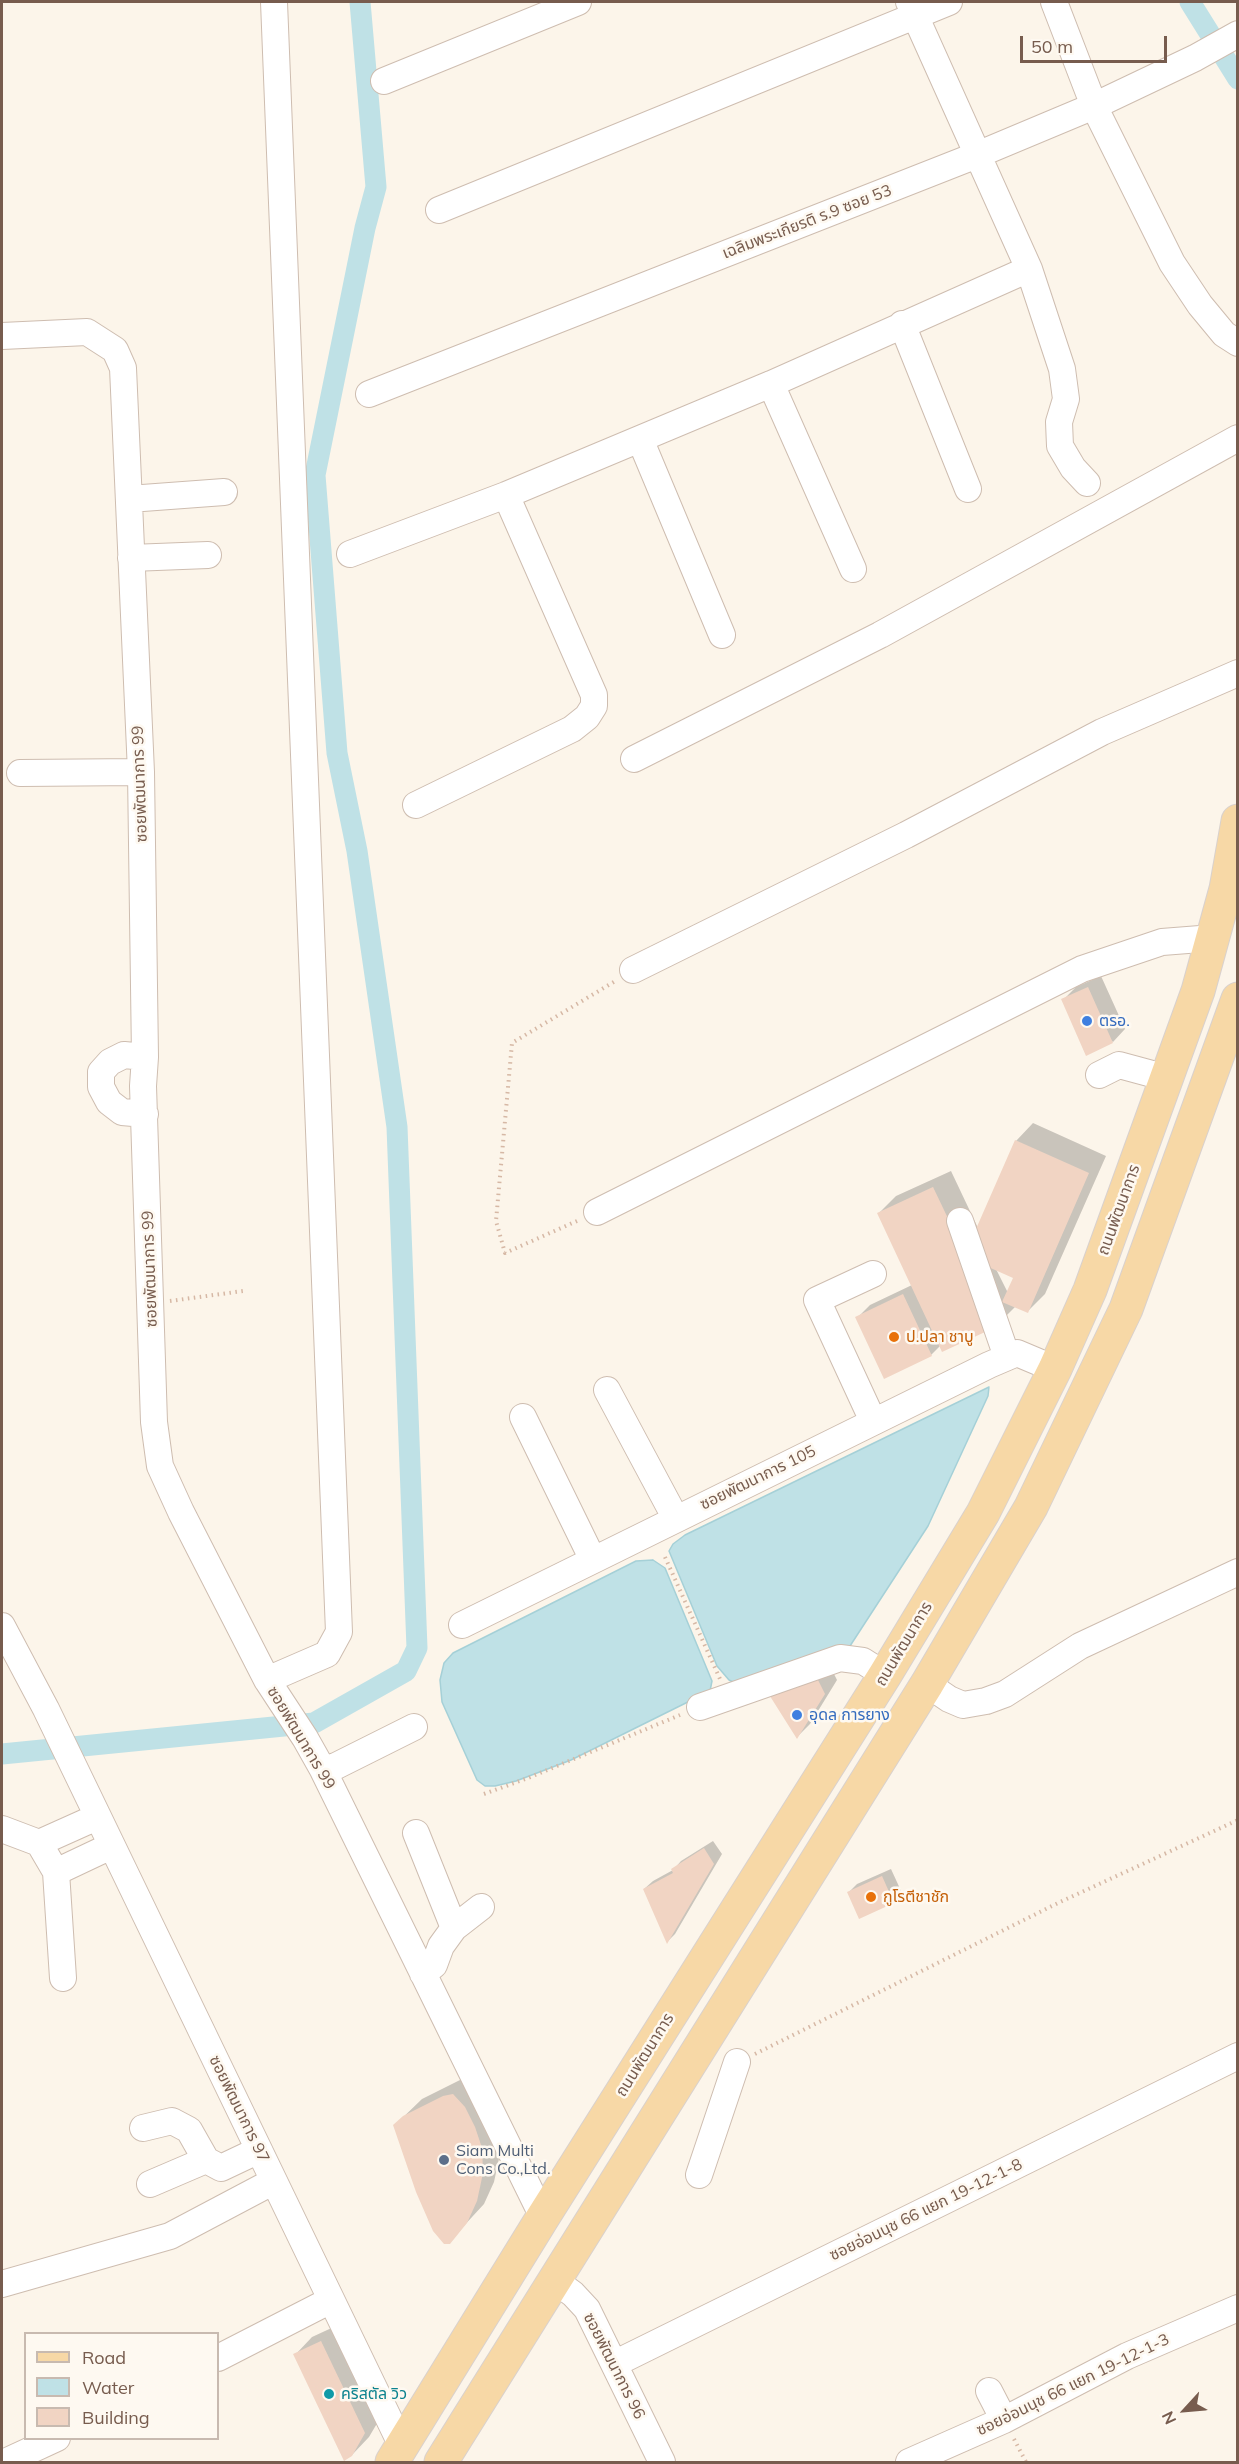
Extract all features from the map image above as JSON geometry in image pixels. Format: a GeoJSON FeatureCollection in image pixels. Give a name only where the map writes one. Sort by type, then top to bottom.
{"type":"FeatureCollection","features":[{"type":"Feature","properties":{"kind":"main road","name":"ถนนพัฒนาการ"},"geometry":{"type":"LineString","coordinates":[[397,2454],[543,2217],[885,1675],[982,1513],[1055,1369],[1090,1290],[1198,991],[1226,889],[1238,821]]}},
{"type":"Feature","properties":{"kind":"main road"},"geometry":{"type":"LineString","coordinates":[[441,2463],[927,1684],[1031,1507],[1126,1309],[1238,999]]}},
{"type":"Feature","properties":{"kind":"street"},"geometry":{"type":"LineString","coordinates":[[267,1680],[327,1654],[339,1632],[274,2]]}},
{"type":"Feature","properties":{"kind":"street"},"geometry":{"type":"LineString","coordinates":[[384,81],[578,2]]}},
{"type":"Feature","properties":{"kind":"street"},"geometry":{"type":"LineString","coordinates":[[440,210],[912,9],[949,2]]}},
{"type":"Feature","properties":{"kind":"street"},"geometry":{"type":"LineString","coordinates":[[1054,2],[1094,106],[1172,263],[1200,305],[1224,334],[1238,342]]}},
{"type":"Feature","properties":{"kind":"street"},"geometry":{"type":"LineString","coordinates":[[912,9],[1029,269],[1062,369],[1066,399],[1059,422],[1060,446],[1072,468],[1087,483]]}},
{"type":"Feature","properties":{"kind":"street","name":"เฉลิมพระเกียรติ ร.9 ซอย 53"},"geometry":{"type":"LineString","coordinates":[[369,394],[977,155],[1094,106],[1195,58],[1234,36]]}},
{"type":"Feature","properties":{"kind":"street"},"geometry":{"type":"LineString","coordinates":[[350,554],[506,495],[640,439],[771,384],[1029,269]]}},
{"type":"Feature","properties":{"kind":"street"},"geometry":{"type":"LineString","coordinates":[[902,324],[968,489]]}},
{"type":"Feature","properties":{"kind":"street","name":"ซอยพัฒนาการ 99"},"geometry":{"type":"LineString","coordinates":[[2,336],[87,332],[115,350],[123,368],[141,772],[145,1114],[153,1422],[160,1466],[267,1680],[305,1738],[322,1770],[543,2217]]}},
{"type":"Feature","properties":{"kind":"street"},"geometry":{"type":"LineString","coordinates":[[771,384],[853,569]]}},
{"type":"Feature","properties":{"kind":"street"},"geometry":{"type":"LineString","coordinates":[[634,759],[880,635],[1238,438]]}},
{"type":"Feature","properties":{"kind":"street"},"geometry":{"type":"LineString","coordinates":[[640,439],[722,635]]}},
{"type":"Feature","properties":{"kind":"street"},"geometry":{"type":"LineString","coordinates":[[129,499],[225,492]]}},
{"type":"Feature","properties":{"kind":"street"},"geometry":{"type":"LineString","coordinates":[[416,806],[572,729],[587,717],[594,706],[594,694],[506,495]]}},
{"type":"Feature","properties":{"kind":"street"},"geometry":{"type":"LineString","coordinates":[[131,558],[208,555]]}},
{"type":"Feature","properties":{"kind":"street"},"geometry":{"type":"LineString","coordinates":[[633,970],[906,835],[1102,732],[1238,673]]}},
{"type":"Feature","properties":{"kind":"street"},"geometry":{"type":"LineString","coordinates":[[20,773],[141,772]]}},
{"type":"Feature","properties":{"kind":"street"},"geometry":{"type":"LineString","coordinates":[[597,1212],[1082,969],[1162,942],[1212,938]]}},
{"type":"Feature","properties":{"kind":"street"},"geometry":{"type":"LineString","coordinates":[[145,1056],[124,1056],[110,1062],[101,1072],[101,1087],[109,1101],[122,1112],[145,1114]]}},
{"type":"Feature","properties":{"kind":"street"},"geometry":{"type":"LineString","coordinates":[[1099,1075],[1119,1065],[1167,1078]]}},
{"type":"Feature","properties":{"kind":"street"},"geometry":{"type":"LineString","coordinates":[[960,1221],[1007,1357],[1017,1353],[1055,1369]]}},
{"type":"Feature","properties":{"kind":"street"},"geometry":{"type":"LineString","coordinates":[[873,1274],[817,1300],[873,1421]]}},
{"type":"Feature","properties":{"kind":"street","name":"ซอยพัฒนาการ 105"},"geometry":{"type":"LineString","coordinates":[[462,1624],[1007,1357]]}},
{"type":"Feature","properties":{"kind":"street"},"geometry":{"type":"LineString","coordinates":[[607,1390],[675,1519]]}},
{"type":"Feature","properties":{"kind":"street"},"geometry":{"type":"LineString","coordinates":[[524,1417],[593,1560]]}},
{"type":"Feature","properties":{"kind":"street"},"geometry":{"type":"LineString","coordinates":[[927,1684],[949,1699],[963,1704],[986,1701],[1005,1694],[1080,1646],[1238,1572]]}},
{"type":"Feature","properties":{"kind":"street","name":"ซอยพัฒนาการ 97"},"geometry":{"type":"LineString","coordinates":[[2,1626],[46,1709],[331,2300],[397,2454]]}},
{"type":"Feature","properties":{"kind":"street"},"geometry":{"type":"LineString","coordinates":[[700,1707],[840,1659],[863,1660],[885,1675]]}},
{"type":"Feature","properties":{"kind":"street"},"geometry":{"type":"LineString","coordinates":[[322,1770],[336,1766],[414,1727]]}},
{"type":"Feature","properties":{"kind":"street"},"geometry":{"type":"LineString","coordinates":[[39,1843],[97,1817]]}},
{"type":"Feature","properties":{"kind":"street"},"geometry":{"type":"LineString","coordinates":[[2,1829],[39,1843],[56,1872],[63,1978]]}},
{"type":"Feature","properties":{"kind":"street"},"geometry":{"type":"LineString","coordinates":[[416,1833],[454,1928]]}},
{"type":"Feature","properties":{"kind":"street"},"geometry":{"type":"LineString","coordinates":[[56,1872],[111,1846]]}},
{"type":"Feature","properties":{"kind":"street"},"geometry":{"type":"LineString","coordinates":[[423,1974],[434,1965],[441,1946],[454,1928],[482,1907]]}},
{"type":"Feature","properties":{"kind":"street","name":"ซอยอ่อนนุช 66 แยก 19-12-1-8"},"geometry":{"type":"LineString","coordinates":[[614,2364],[1238,2056]]}},
{"type":"Feature","properties":{"kind":"street"},"geometry":{"type":"LineString","coordinates":[[699,2175],[737,2062]]}},
{"type":"Feature","properties":{"kind":"street"},"geometry":{"type":"LineString","coordinates":[[144,2128],[172,2121],[189,2130],[206,2160],[221,2168],[259,2151]]}},
{"type":"Feature","properties":{"kind":"street"},"geometry":{"type":"LineString","coordinates":[[150,2184],[206,2160]]}},
{"type":"Feature","properties":{"kind":"street"},"geometry":{"type":"LineString","coordinates":[[2,2284],[170,2236],[274,2181]]}},
{"type":"Feature","properties":{"kind":"street","name":"ซอยพัฒนาการ 96"},"geometry":{"type":"LineString","coordinates":[[554,2280],[573,2294],[587,2309],[662,2463]]}},
{"type":"Feature","properties":{"kind":"street"},"geometry":{"type":"LineString","coordinates":[[219,2357],[331,2300]]}},
{"type":"Feature","properties":{"kind":"street","name":"ซอยอ่อนนุช 66 แยก 19-12-1-3"},"geometry":{"type":"LineString","coordinates":[[909,2463],[1004,2420],[1127,2356],[1238,2308]]}},
{"type":"Feature","properties":{"kind":"street"},"geometry":{"type":"LineString","coordinates":[[988,2391],[1004,2420]]}},
{"type":"Feature","properties":{"kind":"street"},"geometry":{"type":"LineString","coordinates":[[5,2463],[55,2440]]}},
{"type":"Feature","properties":{"kind":"path"},"geometry":{"type":"LineString","coordinates":[[597,1212],[505,1253],[496,1221],[512,1043],[633,970]]}},
{"type":"Feature","properties":{"kind":"path"},"geometry":{"type":"LineString","coordinates":[[151,1304],[243,1291]]}},
{"type":"Feature","properties":{"kind":"path"},"geometry":{"type":"LineString","coordinates":[[665,1557],[728,1696]]}},
{"type":"Feature","properties":{"kind":"path"},"geometry":{"type":"LineString","coordinates":[[484,1794],[528,1779],[700,1707]]}},
{"type":"Feature","properties":{"kind":"path"},"geometry":{"type":"LineString","coordinates":[[737,2062],[1058,1903],[1238,1820]]}},
{"type":"Feature","properties":{"kind":"water"},"geometry":{"type":"Polygon","coordinates":[[[989,1387],[988,1396],[928,1526],[850,1646],[739,1685],[729,1680],[717,1666],[669,1551],[673,1544],[685,1535],[989,1387]]]}},
{"type":"Feature","properties":{"kind":"water"},"geometry":{"type":"Polygon","coordinates":[[[653,1560],[665,1568],[712,1681],[710,1691],[571,1760],[516,1781],[495,1786],[485,1786],[477,1780],[442,1702],[440,1680],[444,1663],[453,1653],[636,1561],[653,1560]]]}},
{"type":"Feature","properties":{"kind":"building","name":"ตรอ."},"geometry":{"type":"Polygon","coordinates":[[[1088,987],[1113,1043],[1086,1056],[1061,999],[1088,987]]]}},
{"type":"Feature","properties":{"kind":"building"},"geometry":{"type":"Polygon","coordinates":[[[1015,1140],[1089,1173],[1028,1313],[1002,1302],[1013,1278],[966,1257],[998,1326],[942,1352],[877,1213],[933,1187],[965,1254],[1015,1140]]]}},
{"type":"Feature","properties":{"kind":"building","name":"ป.ปลา ชาบู"},"geometry":{"type":"Polygon","coordinates":[[[903,1294],[932,1356],[884,1379],[855,1317],[903,1294]]]}},
{"type":"Feature","properties":{"kind":"building","name":"อุดล การยาง"},"geometry":{"type":"Polygon","coordinates":[[[816,1676],[825,1694],[797,1739],[768,1693],[816,1676]]]}},
{"type":"Feature","properties":{"kind":"building"},"geometry":{"type":"Polygon","coordinates":[[[704,1848],[714,1864],[667,1944],[643,1889],[673,1873],[671,1869],[704,1848]]]}},
{"type":"Feature","properties":{"kind":"building","name":"กูโรตีชาชัก"},"geometry":{"type":"Polygon","coordinates":[[[882,1876],[894,1903],[859,1919],[847,1892],[882,1876]]]}},
{"type":"Feature","properties":{"kind":"building","name":"Siam Multi Cons Co.,Ltd."},"geometry":{"type":"Polygon","coordinates":[[[453,2094],[465,2107],[475,2127],[482,2148],[483,2173],[477,2201],[467,2223],[450,2244],[444,2244],[433,2231],[416,2192],[393,2125],[403,2116],[443,2096],[453,2094]]]}},
{"type":"Feature","properties":{"kind":"building","name":"คริสตัล วิว"},"geometry":{"type":"Polygon","coordinates":[[[321,2341],[365,2433],[352,2456],[344,2461],[293,2354],[321,2341]]]}},
{"type":"Feature","properties":{"kind":"waterway"},"geometry":{"type":"LineString","coordinates":[[2,1754],[314,1723],[406,1671],[417,1648],[397,1127],[357,851],[337,753],[315,475],[365,228],[376,187],[360,2]]}},
{"type":"Feature","properties":{"kind":"waterway"},"geometry":{"type":"LineString","coordinates":[[1190,2],[1238,79]]}},
{"type":"Feature","properties":{"kind":"place","name":"ตรอ."},"geometry":{"type":"Point","coordinates":[1087,1021]}},
{"type":"Feature","properties":{"kind":"place","name":"ป.ปลา ชาบู"},"geometry":{"type":"Point","coordinates":[894,1337]}},
{"type":"Feature","properties":{"kind":"place","name":"อุดล การยาง"},"geometry":{"type":"Point","coordinates":[797,1715]}},
{"type":"Feature","properties":{"kind":"place","name":"กูโรตีชาชัก"},"geometry":{"type":"Point","coordinates":[871,1897]}},
{"type":"Feature","properties":{"kind":"place","name":"Siam Multi Cons Co.,Ltd."},"geometry":{"type":"Point","coordinates":[444,2160]}},
{"type":"Feature","properties":{"kind":"place","name":"คริสตัล วิว"},"geometry":{"type":"Point","coordinates":[329,2394]}}]}
